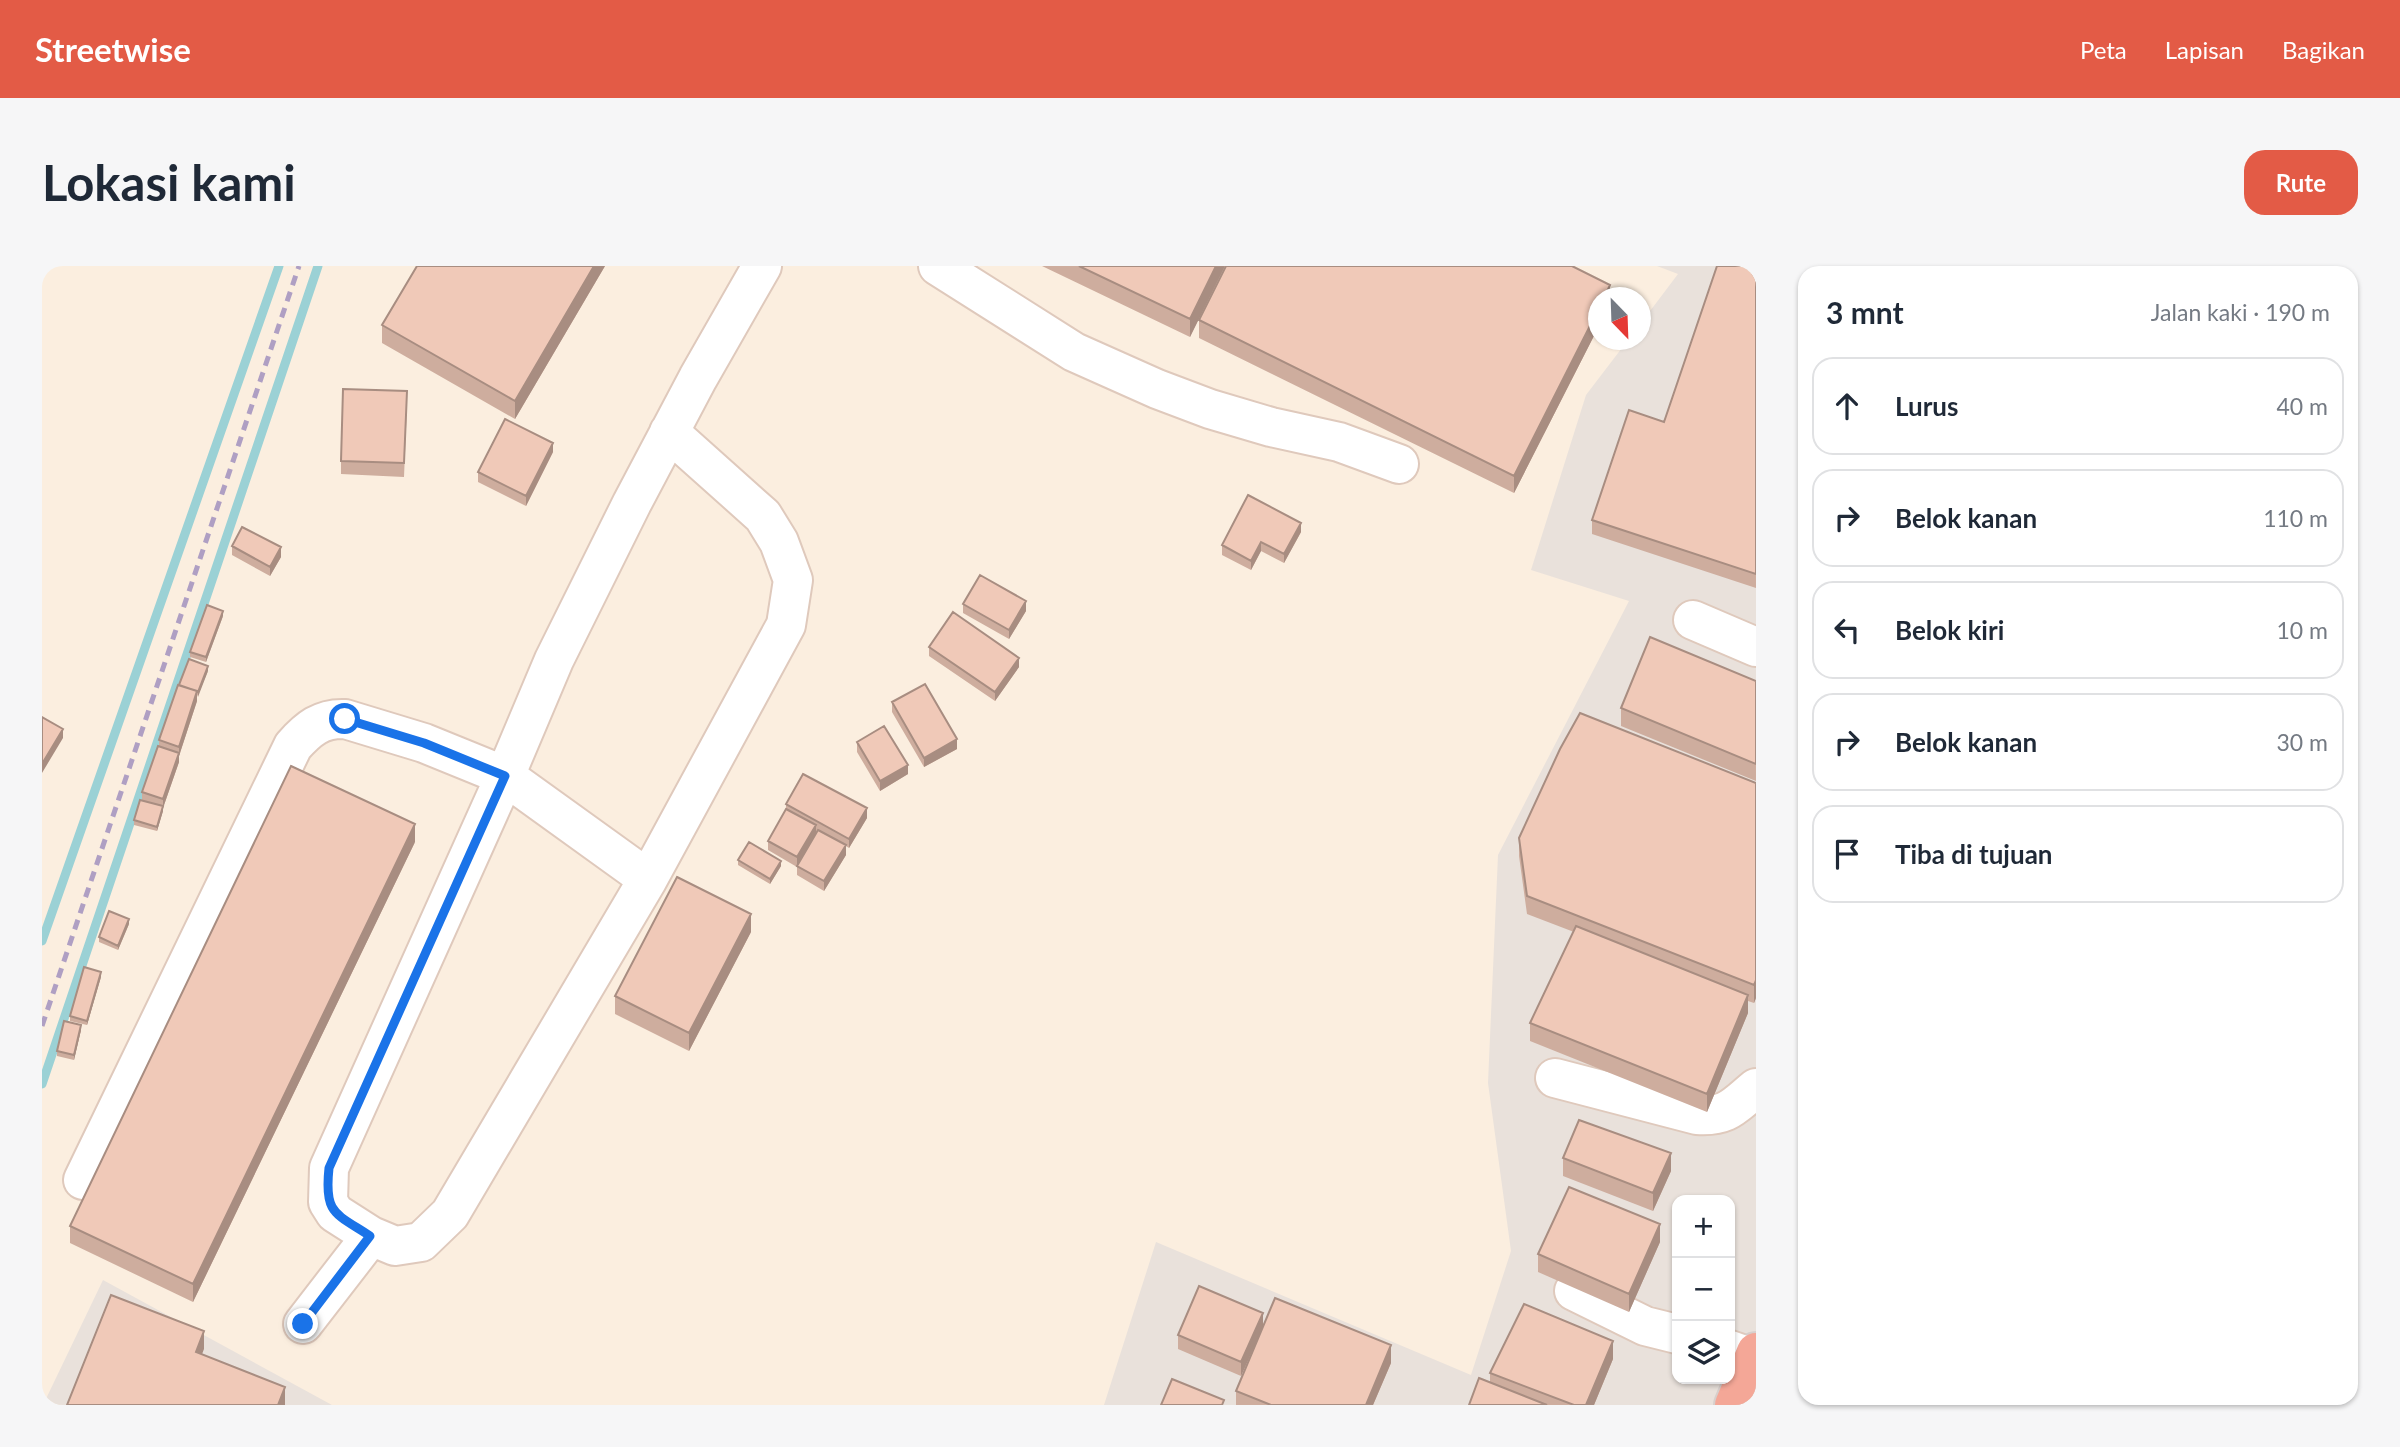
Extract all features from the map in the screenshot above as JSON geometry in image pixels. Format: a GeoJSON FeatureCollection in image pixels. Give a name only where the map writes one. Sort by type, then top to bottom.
{"type":"FeatureCollection","features":[{"type":"Feature","properties":{"kind":"highway"},"geometry":{"type":"LineString","coordinates":[[1734,1405],[1746,1354]]}},
{"type":"Feature","properties":{"kind":"lane"},"geometry":{"type":"LineString","coordinates":[[669,432],[763,516],[779,542],[793,580],[786,625],[648,879],[450,1214],[421,1242],[395,1246],[370,1236],[335,1213],[328,1202],[329,1168],[505,776],[554,660],[669,432],[762,266]]}},
{"type":"Feature","properties":{"kind":"lane"},"geometry":{"type":"LineString","coordinates":[[938,266],[1074,352],[1145,383],[1210,409],[1271,427],[1339,442],[1399,464]]}},
{"type":"Feature","properties":{"kind":"lane"},"geometry":{"type":"LineString","coordinates":[[1693,620],[1756,647]]}},
{"type":"Feature","properties":{"kind":"lane"},"geometry":{"type":"LineString","coordinates":[[83,1180],[293,746],[320,722],[345,719],[424,743],[505,776],[648,879]]}},
{"type":"Feature","properties":{"kind":"lane"},"geometry":{"type":"LineString","coordinates":[[1555,1078],[1697,1115],[1714,1116],[1733,1109],[1756,1088]]}},
{"type":"Feature","properties":{"kind":"lane"},"geometry":{"type":"LineString","coordinates":[[303,1324],[370,1236]]}},
{"type":"Feature","properties":{"kind":"lane"},"geometry":{"type":"LineString","coordinates":[[1574,1291],[1646,1326],[1672,1333]]}},
{"type":"Feature","properties":{"kind":"shaded area"},"geometry":{"type":"Polygon","coordinates":[[[1657,266],[1756,266],[1756,1405],[1104,1405],[1156,1242],[1471,1375],[1511,1251],[1488,1083],[1498,855],[1629,601],[1531,570],[1586,395],[1620,350],[1651,350],[1651,310],[1678,274],[1657,266]]]}},
{"type":"Feature","properties":{"kind":"shaded area"},"geometry":{"type":"Polygon","coordinates":[[[103,1280],[332,1405],[43,1405],[103,1280]]]}},
{"type":"Feature","properties":{"kind":"building"},"geometry":{"type":"Polygon","coordinates":[[[417,266],[594,266],[515,401],[382,325],[417,266]]]}},
{"type":"Feature","properties":{"kind":"building"},"geometry":{"type":"Polygon","coordinates":[[[1079,266],[1216,266],[1190,319],[1079,266]]]}},
{"type":"Feature","properties":{"kind":"building"},"geometry":{"type":"Polygon","coordinates":[[[1226,266],[1572,266],[1610,285],[1588,287],[1588,330],[1514,476],[1199,320],[1226,266]]]}},
{"type":"Feature","properties":{"kind":"building"},"geometry":{"type":"Polygon","coordinates":[[[1717,266],[1756,266],[1756,574],[1592,520],[1629,410],[1664,422],[1717,266]]]}},
{"type":"Feature","properties":{"kind":"building"},"geometry":{"type":"Polygon","coordinates":[[[343,389],[407,391],[404,463],[341,461],[343,389]]]}},
{"type":"Feature","properties":{"kind":"building"},"geometry":{"type":"Polygon","coordinates":[[[505,419],[553,443],[526,496],[478,472],[505,419]]]}},
{"type":"Feature","properties":{"kind":"building"},"geometry":{"type":"Polygon","coordinates":[[[1248,495],[1301,523],[1284,554],[1261,542],[1251,561],[1222,545],[1248,495]]]}},
{"type":"Feature","properties":{"kind":"building"},"geometry":{"type":"Polygon","coordinates":[[[242,527],[281,547],[270,567],[232,546],[242,527]]]}},
{"type":"Feature","properties":{"kind":"building"},"geometry":{"type":"Polygon","coordinates":[[[980,575],[1026,601],[1009,630],[963,604],[980,575]]]}},
{"type":"Feature","properties":{"kind":"building"},"geometry":{"type":"Polygon","coordinates":[[[207,605],[223,611],[206,657],[190,652],[207,605]]]}},
{"type":"Feature","properties":{"kind":"building"},"geometry":{"type":"Polygon","coordinates":[[[953,612],[1019,658],[995,692],[929,647],[953,612]]]}},
{"type":"Feature","properties":{"kind":"building"},"geometry":{"type":"Polygon","coordinates":[[[1650,637],[1756,681],[1756,764],[1621,708],[1650,637]]]}},
{"type":"Feature","properties":{"kind":"building"},"geometry":{"type":"Polygon","coordinates":[[[189,659],[208,666],[198,692],[179,685],[189,659]]]}},
{"type":"Feature","properties":{"kind":"building"},"geometry":{"type":"Polygon","coordinates":[[[925,684],[957,739],[924,758],[892,702],[925,684]]]}},
{"type":"Feature","properties":{"kind":"building"},"geometry":{"type":"Polygon","coordinates":[[[178,685],[197,691],[179,747],[159,740],[178,685]]]}},
{"type":"Feature","properties":{"kind":"building"},"geometry":{"type":"Polygon","coordinates":[[[1580,713],[1756,783],[1754,985],[1527,896],[1519,838],[1560,749],[1580,713]]]}},
{"type":"Feature","properties":{"kind":"building"},"geometry":{"type":"Polygon","coordinates":[[[42,717],[63,729],[42,764],[42,717]]]}},
{"type":"Feature","properties":{"kind":"building"},"geometry":{"type":"Polygon","coordinates":[[[884,726],[908,765],[880,781],[857,742],[884,726]]]}},
{"type":"Feature","properties":{"kind":"building"},"geometry":{"type":"Polygon","coordinates":[[[158,746],[179,753],[163,799],[142,792],[158,746]]]}},
{"type":"Feature","properties":{"kind":"building"},"geometry":{"type":"Polygon","coordinates":[[[291,766],[415,824],[193,1284],[70,1226],[291,766]]]}},
{"type":"Feature","properties":{"kind":"building"},"geometry":{"type":"Polygon","coordinates":[[[803,774],[867,808],[849,839],[786,804],[803,774]]]}},
{"type":"Feature","properties":{"kind":"building"},"geometry":{"type":"Polygon","coordinates":[[[140,800],[163,806],[157,827],[134,820],[140,800]]]}},
{"type":"Feature","properties":{"kind":"building"},"geometry":{"type":"Polygon","coordinates":[[[786,809],[816,825],[797,857],[768,841],[786,809]]]}},
{"type":"Feature","properties":{"kind":"building"},"geometry":{"type":"Polygon","coordinates":[[[818,830],[846,845],[824,881],[797,866],[818,830]]]}},
{"type":"Feature","properties":{"kind":"building"},"geometry":{"type":"Polygon","coordinates":[[[749,842],[781,861],[770,879],[738,860],[749,842]]]}},
{"type":"Feature","properties":{"kind":"building"},"geometry":{"type":"Polygon","coordinates":[[[677,877],[751,914],[689,1033],[615,996],[677,877]]]}},
{"type":"Feature","properties":{"kind":"building"},"geometry":{"type":"Polygon","coordinates":[[[109,911],[129,919],[118,946],[99,937],[109,911]]]}},
{"type":"Feature","properties":{"kind":"building"},"geometry":{"type":"Polygon","coordinates":[[[1576,926],[1748,995],[1707,1094],[1530,1023],[1576,926]]]}},
{"type":"Feature","properties":{"kind":"building"},"geometry":{"type":"Polygon","coordinates":[[[84,967],[101,972],[87,1021],[70,1016],[84,967]]]}},
{"type":"Feature","properties":{"kind":"building"},"geometry":{"type":"Polygon","coordinates":[[[64,1021],[81,1025],[74,1055],[57,1051],[64,1021]]]}},
{"type":"Feature","properties":{"kind":"building"},"geometry":{"type":"Polygon","coordinates":[[[1579,1120],[1671,1153],[1653,1193],[1563,1158],[1579,1120]]]}},
{"type":"Feature","properties":{"kind":"building"},"geometry":{"type":"Polygon","coordinates":[[[1569,1187],[1660,1224],[1629,1294],[1538,1254],[1569,1187]]]}},
{"type":"Feature","properties":{"kind":"building"},"geometry":{"type":"Polygon","coordinates":[[[1199,1286],[1263,1313],[1241,1362],[1178,1335],[1199,1286]]]}},
{"type":"Feature","properties":{"kind":"building"},"geometry":{"type":"Polygon","coordinates":[[[111,1295],[204,1331],[196,1352],[285,1387],[278,1405],[67,1405],[111,1295]]]}},
{"type":"Feature","properties":{"kind":"building"},"geometry":{"type":"Polygon","coordinates":[[[1275,1298],[1391,1345],[1366,1405],[1271,1405],[1236,1391],[1275,1298]]]}},
{"type":"Feature","properties":{"kind":"building"},"geometry":{"type":"Polygon","coordinates":[[[1524,1304],[1613,1341],[1586,1405],[1574,1405],[1490,1373],[1524,1304]]]}},
{"type":"Feature","properties":{"kind":"building"},"geometry":{"type":"Polygon","coordinates":[[[1479,1378],[1547,1405],[1469,1405],[1479,1378]]]}},
{"type":"Feature","properties":{"kind":"building"},"geometry":{"type":"Polygon","coordinates":[[[1172,1379],[1224,1400],[1222,1405],[1161,1405],[1172,1379]]]}},
{"type":"Feature","properties":{"kind":"waterway"},"geometry":{"type":"LineString","coordinates":[[42,941],[279,266]]}},
{"type":"Feature","properties":{"kind":"waterway"},"geometry":{"type":"LineString","coordinates":[[42,1084],[318,266]]}},
{"type":"Feature","properties":{"kind":"railway"},"geometry":{"type":"LineString","coordinates":[[42,1026],[299,266]]}},
{"type":"Feature","properties":{"kind":"route"},"geometry":{"type":"LineString","coordinates":[[303,1324],[370,1236],[335,1213],[328,1202],[329,1168],[505,776],[424,743],[345,719]]}}]}
